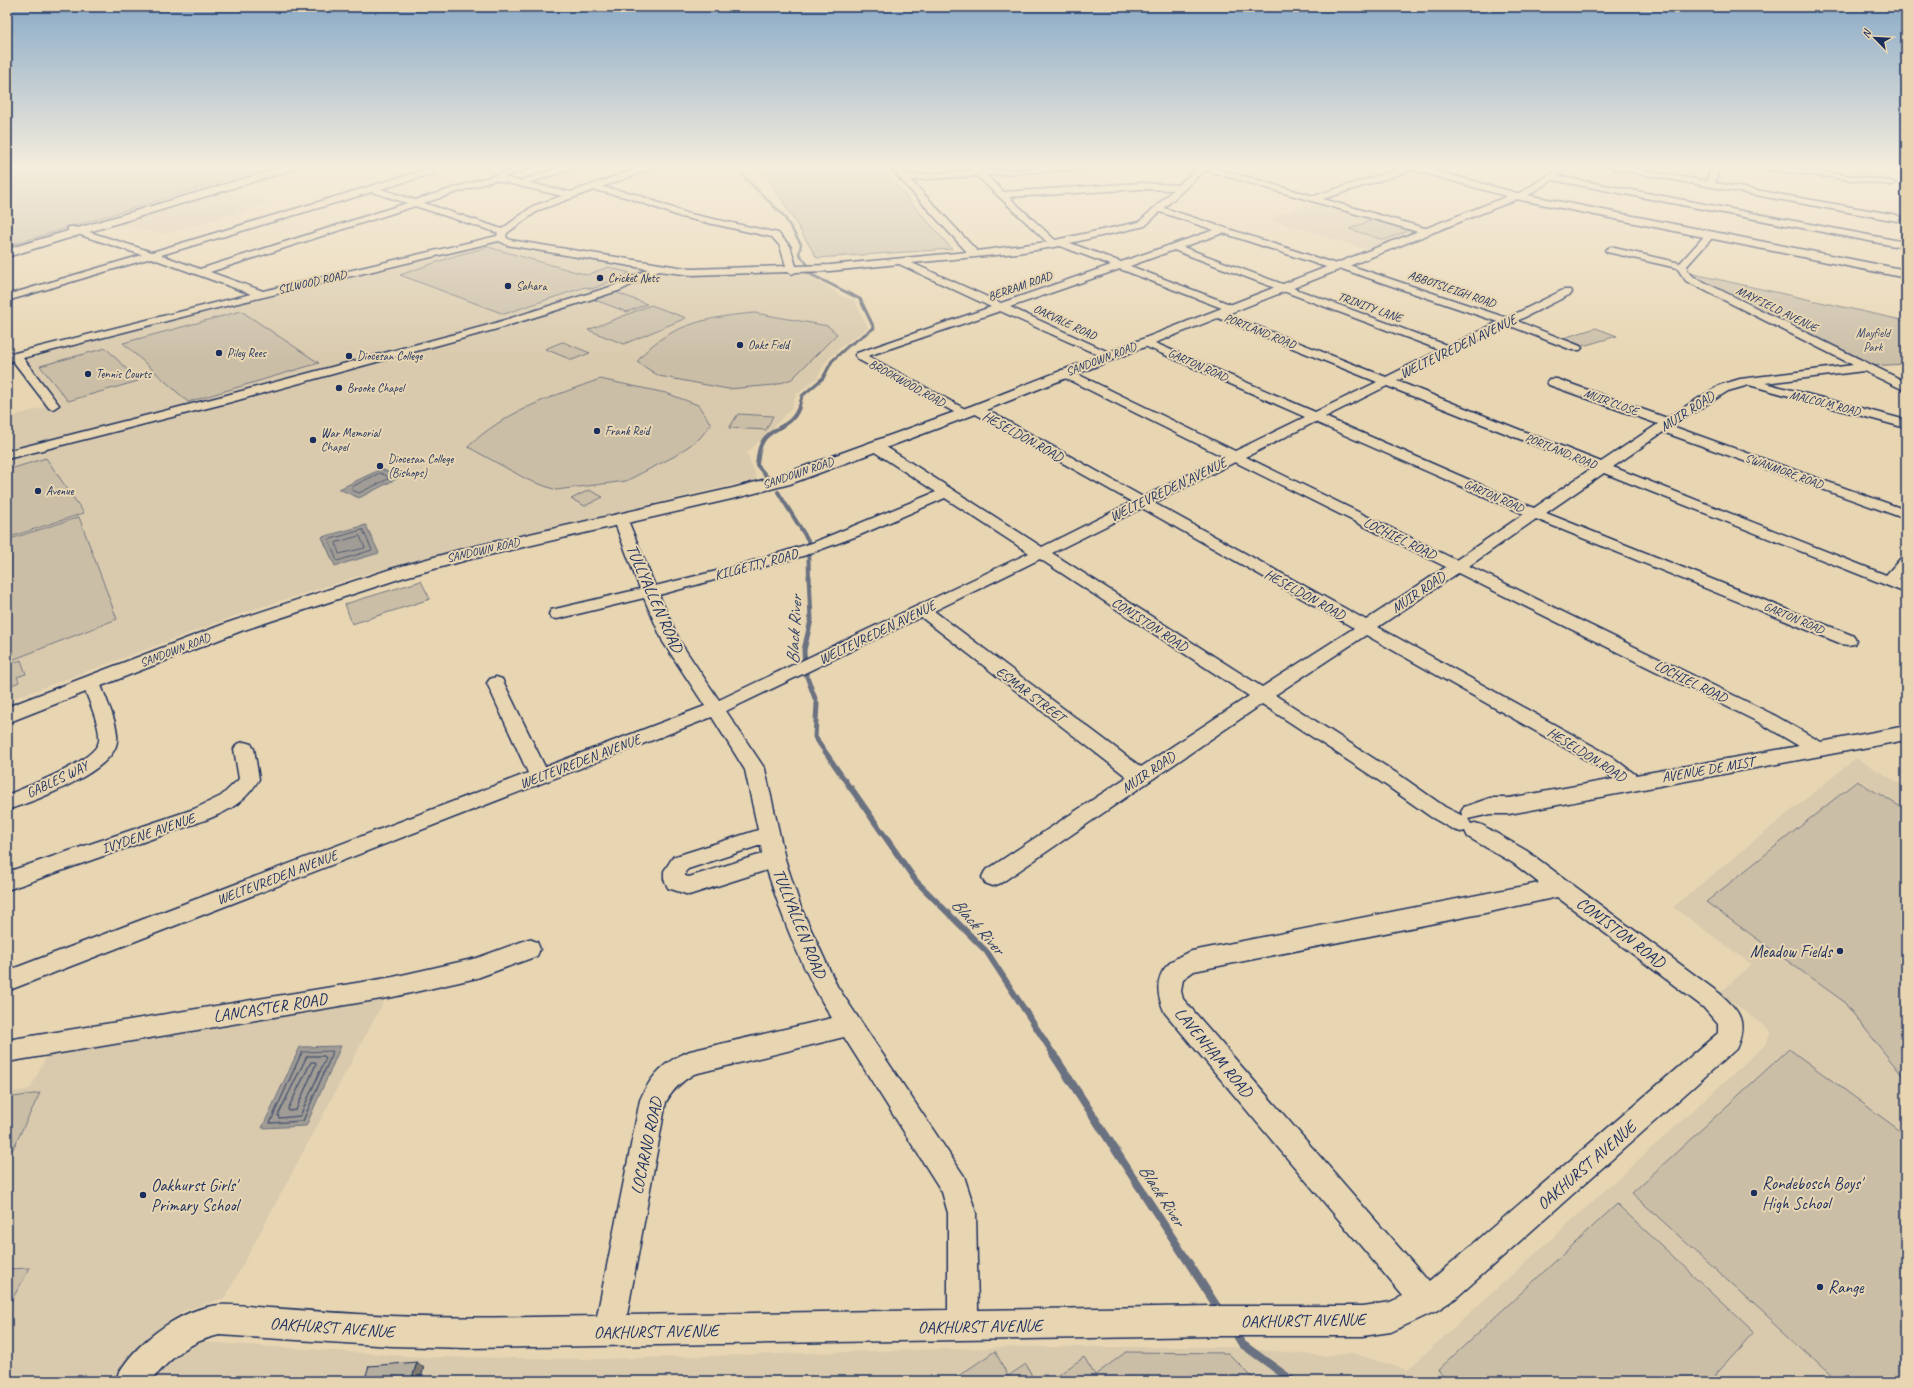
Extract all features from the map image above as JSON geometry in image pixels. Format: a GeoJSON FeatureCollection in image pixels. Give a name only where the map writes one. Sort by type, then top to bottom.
{"type":"FeatureCollection","features":[{"type":"Feature","properties":{"kind":"street"},"geometry":{"type":"LineString","coordinates":[[7,249],[68,232]]}},
{"type":"Feature","properties":{"kind":"street"},"geometry":{"type":"LineString","coordinates":[[7,253],[69,232]]}},
{"type":"Feature","properties":{"kind":"street"},"geometry":{"type":"LineString","coordinates":[[80,232],[152,255],[262,294]]}},
{"type":"Feature","properties":{"kind":"street"},"geometry":{"type":"LineString","coordinates":[[7,298],[230,232]]}},
{"type":"Feature","properties":{"kind":"street"},"geometry":{"type":"LineString","coordinates":[[200,272],[327,232]]}},
{"type":"Feature","properties":{"kind":"street"},"geometry":{"type":"LineString","coordinates":[[493,232],[502,235],[510,242],[658,268],[696,272],[821,269],[901,262],[1057,243],[1108,232]]}},
{"type":"Feature","properties":{"kind":"street","name":"SILWOOD ROAD"},"geometry":{"type":"LineString","coordinates":[[11,358],[502,235],[506,232]]}},
{"type":"Feature","properties":{"kind":"street"},"geometry":{"type":"LineString","coordinates":[[760,232],[775,235],[783,242],[789,253],[794,270]]}},
{"type":"Feature","properties":{"kind":"street"},"geometry":{"type":"LineString","coordinates":[[954,232],[974,254]]}},
{"type":"Feature","properties":{"kind":"street"},"geometry":{"type":"LineString","coordinates":[[1044,232],[1057,243],[1120,265],[1231,308]]}},
{"type":"Feature","properties":{"kind":"street","name":"BERRAM ROAD"},"geometry":{"type":"LineString","coordinates":[[869,351],[1219,232]]}},
{"type":"Feature","properties":{"kind":"street","name":"ABBOTSLEIGH ROAD"},"geometry":{"type":"LineString","coordinates":[[1230,232],[1509,322],[1576,348]]}},
{"type":"Feature","properties":{"kind":"street","name":"SANDOWN ROAD"},"geometry":{"type":"LineString","coordinates":[[7,715],[234,627],[398,573],[463,555],[784,480],[969,411],[1423,232]]}},
{"type":"Feature","properties":{"kind":"street"},"geometry":{"type":"LineString","coordinates":[[1694,232],[1906,274]]}},
{"type":"Feature","properties":{"kind":"street"},"geometry":{"type":"LineString","coordinates":[[1837,232],[1900,244]]}},
{"type":"Feature","properties":{"kind":"street"},"geometry":{"type":"LineString","coordinates":[[1610,250],[1682,266],[1710,235]]}},
{"type":"Feature","properties":{"kind":"street","name":"TRINITY LANE"},"geometry":{"type":"LineString","coordinates":[[1174,247],[1450,350]]}},
{"type":"Feature","properties":{"kind":"street","name":"OAKVALE ROAD"},"geometry":{"type":"LineString","coordinates":[[901,262],[1109,356]]}},
{"type":"Feature","properties":{"kind":"street","name":"MAYFIELD AVENUE"},"geometry":{"type":"LineString","coordinates":[[1682,266],[1682,270],[1685,275],[1704,287],[1906,387]]}},
{"type":"Feature","properties":{"kind":"street"},"geometry":{"type":"LineString","coordinates":[[7,455],[228,399],[493,328],[617,288],[658,268]]}},
{"type":"Feature","properties":{"kind":"street","name":"WELTEVREDEN AVENUE"},"geometry":{"type":"LineString","coordinates":[[7,981],[715,709],[1041,552],[1567,292]]}},
{"type":"Feature","properties":{"kind":"street","name":"PORTLAND ROAD"},"geometry":{"type":"LineString","coordinates":[[1217,314],[1906,588]]}},
{"type":"Feature","properties":{"kind":"street","name":"GARTON ROAD"},"geometry":{"type":"LineString","coordinates":[[1144,342],[1534,513],[1713,584],[1848,640]]}},
{"type":"Feature","properties":{"kind":"street","name":"BROOKWOOD ROAD"},"geometry":{"type":"LineString","coordinates":[[869,351],[861,355],[863,358],[969,411]]}},
{"type":"Feature","properties":{"kind":"street"},"geometry":{"type":"LineString","coordinates":[[11,358],[53,405]]}},
{"type":"Feature","properties":{"kind":"street","name":"MUIR ROAD"},"geometry":{"type":"LineString","coordinates":[[993,877],[1261,696],[1366,628],[1664,425],[1727,386],[1744,382],[1865,367]]}},
{"type":"Feature","properties":{"kind":"street","name":"LOCHIEL ROAD"},"geometry":{"type":"LineString","coordinates":[[1065,373],[1767,719],[1819,749]]}},
{"type":"Feature","properties":{"kind":"street","name":"MUIR CLOSE"},"geometry":{"type":"LineString","coordinates":[[1553,382],[1664,425]]}},
{"type":"Feature","properties":{"kind":"street","name":"MALCOLM ROAD"},"geometry":{"type":"LineString","coordinates":[[1744,382],[1906,424]]}},
{"type":"Feature","properties":{"kind":"street","name":"HESELDON ROAD"},"geometry":{"type":"LineString","coordinates":[[969,411],[1141,502],[1604,761],[1632,783]]}},
{"type":"Feature","properties":{"kind":"street","name":"SWANMORE ROAD"},"geometry":{"type":"LineString","coordinates":[[1664,425],[1906,515]]}},
{"type":"Feature","properties":{"kind":"street","name":"CONISTON ROAD"},"geometry":{"type":"LineString","coordinates":[[876,446],[1426,802],[1444,816],[1473,821],[1711,1000],[1728,1019]]}},
{"type":"Feature","properties":{"kind":"street","name":"KILGETTY ROAD"},"geometry":{"type":"LineString","coordinates":[[557,614],[797,553],[820,545],[947,492]]}},
{"type":"Feature","properties":{"kind":"street","name":"TULLYALLEN ROAD"},"geometry":{"type":"LineString","coordinates":[[620,518],[649,591],[672,642],[715,709],[743,748],[755,769],[768,835],[790,908],[829,993],[848,1025],[954,1186],[962,1213],[963,1326]]}},
{"type":"Feature","properties":{"kind":"street"},"geometry":{"type":"LineString","coordinates":[[1889,582],[1906,561]]}},
{"type":"Feature","properties":{"kind":"street","name":"ESMAR STREET"},"geometry":{"type":"LineString","coordinates":[[922,610],[1141,777]]}},
{"type":"Feature","properties":{"kind":"street","name":"GABLES WAY"},"geometry":{"type":"LineString","coordinates":[[7,803],[76,773],[90,763],[106,748],[108,734],[91,682]]}},
{"type":"Feature","properties":{"kind":"street"},"geometry":{"type":"LineString","coordinates":[[496,683],[540,777]]}},
{"type":"Feature","properties":{"kind":"street","name":"AVENUE DE MIST"},"geometry":{"type":"LineString","coordinates":[[1473,821],[1509,806],[1906,733]]}},
{"type":"Feature","properties":{"kind":"street","name":"IVYDENE AVENUE"},"geometry":{"type":"LineString","coordinates":[[7,881],[201,814],[227,802],[242,791],[249,779],[244,749]]}},
{"type":"Feature","properties":{"kind":"street"},"geometry":{"type":"LineString","coordinates":[[768,835],[681,863],[676,867],[674,876],[676,882],[689,886],[774,858]]}},
{"type":"Feature","properties":{"kind":"street","name":"LAVENHAM ROAD"},"geometry":{"type":"LineString","coordinates":[[1426,1301],[1173,1005],[1169,995],[1169,981],[1174,972],[1184,963],[1192,961],[1490,903],[1561,887]]}},
{"type":"Feature","properties":{"kind":"street","name":"LANCASTER ROAD"},"geometry":{"type":"LineString","coordinates":[[7,1051],[393,986],[477,968],[529,949]]}},
{"type":"Feature","properties":{"kind":"street","name":"OAKHURST AVENUE"},"geometry":{"type":"LineString","coordinates":[[131,1381],[147,1362],[171,1339],[200,1323],[220,1320],[392,1331],[609,1332],[1213,1321],[1363,1321],[1390,1317],[1426,1301],[1446,1288],[1727,1041],[1732,1030],[1728,1019]]}},
{"type":"Feature","properties":{"kind":"street","name":"LOCARNO ROAD"},"geometry":{"type":"LineString","coordinates":[[609,1332],[653,1100],[662,1083],[674,1071],[690,1064],[848,1025]]}},
{"type":"Feature","properties":{"kind":"shaded area"},"geometry":{"type":"Polygon","coordinates":[[[153,232],[172,232],[164,234],[153,232]]]}},
{"type":"Feature","properties":{"kind":"shaded area"},"geometry":{"type":"Polygon","coordinates":[[[1310,232],[1418,232],[1369,250],[1310,232]]]}},
{"type":"Feature","properties":{"kind":"shaded area","name":"Diocesan College (Bishops)"},"geometry":{"type":"Polygon","coordinates":[[[494,241],[691,272],[802,272],[820,281],[839,295],[854,300],[868,328],[843,345],[826,361],[817,378],[796,395],[791,409],[747,453],[757,479],[436,555],[368,573],[246,612],[7,701],[7,418],[61,402],[20,357],[206,309],[494,241]]]}},
{"type":"Feature","properties":{"kind":"shaded area","name":"Rondebosch Boys' High School"},"geometry":{"type":"Polygon","coordinates":[[[1856,758],[1906,787],[1906,1381],[153,1381],[167,1363],[201,1342],[424,1357],[599,1359],[1022,1347],[1232,1347],[1323,1356],[1352,1353],[1407,1370],[1765,1045],[1770,1033],[1768,1029],[1720,993],[1751,964],[1673,907],[1856,758]]]}},
{"type":"Feature","properties":{"kind":"shaded area","name":"Oakhurst Girls' Primary School"},"geometry":{"type":"Polygon","coordinates":[[[385,999],[225,1298],[185,1310],[162,1326],[116,1381],[7,1381],[7,1093],[30,1089],[49,1051],[385,999]]]}},
{"type":"Feature","properties":{"kind":"green space"},"geometry":{"type":"Polygon","coordinates":[[[7,232],[54,232],[7,246],[7,232]]]}},
{"type":"Feature","properties":{"kind":"green space"},"geometry":{"type":"Polygon","coordinates":[[[801,232],[937,232],[952,249],[817,258],[801,232]]]}},
{"type":"Feature","properties":{"kind":"green space"},"geometry":{"type":"Polygon","coordinates":[[[1358,232],[1405,232],[1384,240],[1358,232]]]}},
{"type":"Feature","properties":{"kind":"green space","name":"Sahara"},"geometry":{"type":"Polygon","coordinates":[[[488,247],[587,275],[608,267],[630,273],[592,289],[585,287],[504,314],[400,275],[454,256],[488,247]]]}},
{"type":"Feature","properties":{"kind":"green space","name":"Mayfield Park"},"geometry":{"type":"Polygon","coordinates":[[[1689,273],[1906,321],[1906,364],[1869,366],[1700,282],[1689,273]]]}},
{"type":"Feature","properties":{"kind":"green space"},"geometry":{"type":"Polygon","coordinates":[[[615,292],[647,304],[627,312],[595,300],[615,292]]]}},
{"type":"Feature","properties":{"kind":"green space"},"geometry":{"type":"Polygon","coordinates":[[[651,305],[686,318],[624,344],[588,330],[651,305]]]}},
{"type":"Feature","properties":{"kind":"green space","name":"Piley Rees"},"geometry":{"type":"Polygon","coordinates":[[[241,311],[319,363],[188,402],[123,343],[241,311]]]}},
{"type":"Feature","properties":{"kind":"green space","name":"Oaks Field"},"geometry":{"type":"Polygon","coordinates":[[[755,313],[828,326],[837,334],[792,379],[775,385],[728,389],[659,376],[637,362],[648,349],[660,339],[675,331],[706,320],[739,314],[755,313]]]}},
{"type":"Feature","properties":{"kind":"green space"},"geometry":{"type":"Polygon","coordinates":[[[1596,328],[1617,336],[1583,346],[1563,338],[1596,328]]]}},
{"type":"Feature","properties":{"kind":"green space"},"geometry":{"type":"Polygon","coordinates":[[[562,342],[590,353],[572,360],[545,349],[562,342]]]}},
{"type":"Feature","properties":{"kind":"green space","name":"Tennis Courts"},"geometry":{"type":"Polygon","coordinates":[[[106,348],[138,381],[68,401],[40,366],[106,348]]]}},
{"type":"Feature","properties":{"kind":"green space","name":"Frank Reid"},"geometry":{"type":"Polygon","coordinates":[[[600,379],[666,393],[698,405],[711,424],[700,438],[675,456],[626,481],[556,490],[528,480],[468,447],[482,434],[513,414],[548,398],[600,379]]]}},
{"type":"Feature","properties":{"kind":"green space"},"geometry":{"type":"Polygon","coordinates":[[[738,414],[773,416],[766,430],[729,428],[738,414]]]}},
{"type":"Feature","properties":{"kind":"green space","name":"Avenue"},"geometry":{"type":"Polygon","coordinates":[[[46,458],[84,513],[7,538],[7,470],[46,458]]]}},
{"type":"Feature","properties":{"kind":"green space"},"geometry":{"type":"Polygon","coordinates":[[[589,490],[603,497],[585,506],[571,499],[589,490]]]}},
{"type":"Feature","properties":{"kind":"green space"},"geometry":{"type":"Polygon","coordinates":[[[79,517],[117,619],[7,662],[7,540],[79,517]]]}},
{"type":"Feature","properties":{"kind":"green space"},"geometry":{"type":"Polygon","coordinates":[[[421,581],[430,599],[352,624],[345,604],[421,581]]]}},
{"type":"Feature","properties":{"kind":"green space"},"geometry":{"type":"Polygon","coordinates":[[[21,660],[26,674],[17,677],[19,682],[7,687],[7,665],[21,660]]]}},
{"type":"Feature","properties":{"kind":"green space","name":"Meadow Fields"},"geometry":{"type":"Polygon","coordinates":[[[1857,781],[1906,810],[1906,1080],[1843,1001],[1706,902],[1857,781]]]}},
{"type":"Feature","properties":{"kind":"green space","name":"Range"},"geometry":{"type":"Polygon","coordinates":[[[1789,1049],[1906,1135],[1906,1381],[1837,1381],[1632,1193],[1789,1049]]]}},
{"type":"Feature","properties":{"kind":"green space"},"geometry":{"type":"Polygon","coordinates":[[[40,1093],[7,1161],[7,1098],[40,1093]]]}},
{"type":"Feature","properties":{"kind":"green space"},"geometry":{"type":"Polygon","coordinates":[[[1617,1204],[1754,1332],[1709,1381],[1447,1381],[1438,1370],[1617,1204]]]}},
{"type":"Feature","properties":{"kind":"green space"},"geometry":{"type":"Polygon","coordinates":[[[30,1268],[7,1308],[7,1269],[30,1268]]]}},
{"type":"Feature","properties":{"kind":"green space"},"geometry":{"type":"Polygon","coordinates":[[[995,1351],[1008,1376],[1026,1364],[1034,1380],[1045,1373],[1049,1381],[951,1381],[995,1351]]]}},
{"type":"Feature","properties":{"kind":"green space"},"geometry":{"type":"Polygon","coordinates":[[[1126,1352],[1228,1353],[1256,1381],[1050,1381],[1084,1357],[1095,1375],[1126,1352]]]}},
{"type":"Feature","properties":{"kind":"water"},"geometry":{"type":"Polygon","coordinates":[[[381,469],[400,477],[359,498],[339,489],[381,469]]]}},
{"type":"Feature","properties":{"kind":"water"},"geometry":{"type":"Polygon","coordinates":[[[366,525],[379,553],[335,566],[322,537],[366,525]]]}},
{"type":"Feature","properties":{"kind":"water"},"geometry":{"type":"Polygon","coordinates":[[[341,1046],[306,1126],[262,1128],[300,1047],[341,1046]]]}},
{"type":"Feature","properties":{"kind":"building"},"geometry":{"type":"Polygon","coordinates":[[[417,1362],[411,1381],[364,1381],[369,1366],[417,1362]]]}},
{"type":"Feature","properties":{"kind":"waterway","name":"Black River"},"geometry":{"type":"LineString","coordinates":[[793,232],[801,244],[799,254],[808,265],[806,272],[811,274]]}},
{"type":"Feature","properties":{"kind":"waterway","name":"Black River"},"geometry":{"type":"LineString","coordinates":[[799,408],[802,396],[823,378],[832,361],[848,346],[874,328],[860,299],[808,273]]}},
{"type":"Feature","properties":{"kind":"waterway","name":"Black River"},"geometry":{"type":"LineString","coordinates":[[767,477],[757,465],[761,444],[765,438],[788,422],[796,414],[799,407]]}},
{"type":"Feature","properties":{"kind":"waterway","name":"Black River"},"geometry":{"type":"LineString","coordinates":[[778,492],[808,540],[809,577]]}},
{"type":"Feature","properties":{"kind":"waterway","name":"Black River"},"geometry":{"type":"LineString","coordinates":[[809,576],[811,620],[804,650],[805,671],[817,704],[815,737],[851,789]]}},
{"type":"Feature","properties":{"kind":"waterway","name":"Black River"},"geometry":{"type":"LineString","coordinates":[[851,788],[916,881],[987,952],[1054,1055]]}},
{"type":"Feature","properties":{"kind":"waterway","name":"Black River"},"geometry":{"type":"LineString","coordinates":[[1053,1054],[1220,1311]]}},
{"type":"Feature","properties":{"kind":"waterway","name":"Black River"},"geometry":{"type":"LineString","coordinates":[[1234,1331],[1242,1344],[1293,1381]]}},
{"type":"Feature","properties":{"kind":"place","name":"Cricket Nets"},"geometry":{"type":"Point","coordinates":[600,278]}},
{"type":"Feature","properties":{"kind":"place","name":"Sahara"},"geometry":{"type":"Point","coordinates":[508,286]}},
{"type":"Feature","properties":{"kind":"place","name":"Oaks Field"},"geometry":{"type":"Point","coordinates":[740,345]}},
{"type":"Feature","properties":{"kind":"place","name":"Piley Rees"},"geometry":{"type":"Point","coordinates":[219,353]}},
{"type":"Feature","properties":{"kind":"place","name":"Diocesan College"},"geometry":{"type":"Point","coordinates":[349,356]}},
{"type":"Feature","properties":{"kind":"place","name":"Tennis Courts"},"geometry":{"type":"Point","coordinates":[88,374]}},
{"type":"Feature","properties":{"kind":"place","name":"Brooke Chapel"},"geometry":{"type":"Point","coordinates":[339,388]}},
{"type":"Feature","properties":{"kind":"place","name":"Frank Reid"},"geometry":{"type":"Point","coordinates":[597,431]}},
{"type":"Feature","properties":{"kind":"place","name":"War Memorial Chapel"},"geometry":{"type":"Point","coordinates":[313,440]}},
{"type":"Feature","properties":{"kind":"place","name":"Diocesan College (Bishops)"},"geometry":{"type":"Point","coordinates":[380,466]}},
{"type":"Feature","properties":{"kind":"place","name":"Avenue"},"geometry":{"type":"Point","coordinates":[38,491]}},
{"type":"Feature","properties":{"kind":"place","name":"Meadow Fields"},"geometry":{"type":"Point","coordinates":[1840,951]}},
{"type":"Feature","properties":{"kind":"place","name":"Rondebosch Boys' High School"},"geometry":{"type":"Point","coordinates":[1754,1193]}},
{"type":"Feature","properties":{"kind":"place","name":"Oakhurst Girls' Primary School"},"geometry":{"type":"Point","coordinates":[143,1195]}},
{"type":"Feature","properties":{"kind":"place","name":"Range"},"geometry":{"type":"Point","coordinates":[1820,1287]}}]}
